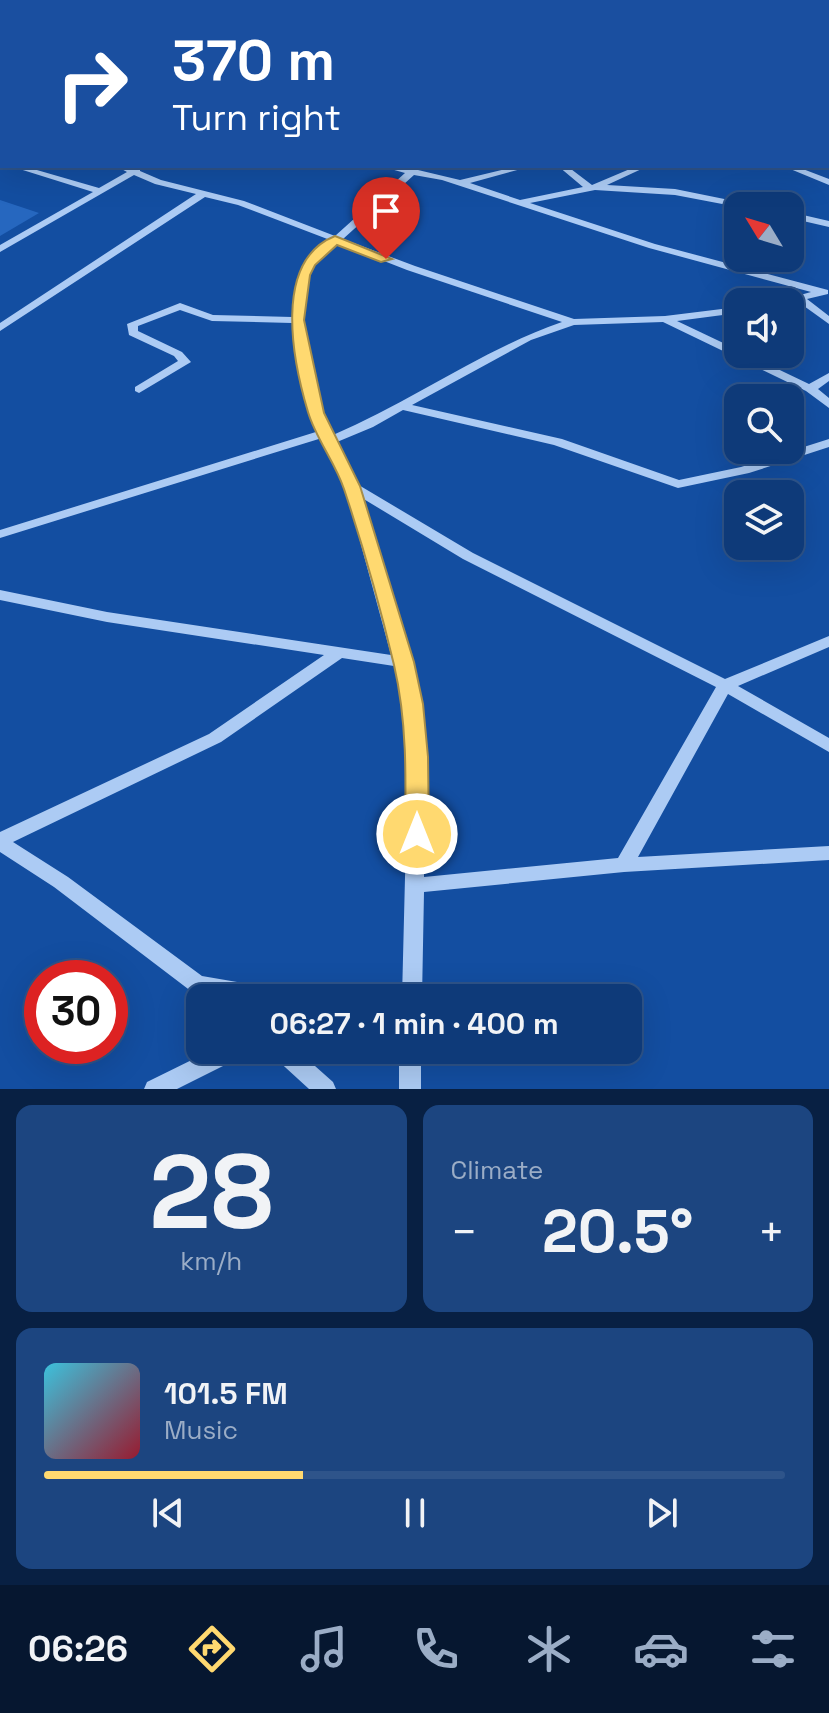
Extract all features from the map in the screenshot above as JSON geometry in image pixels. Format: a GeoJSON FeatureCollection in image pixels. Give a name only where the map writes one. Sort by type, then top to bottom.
{"type":"FeatureCollection","features":[{"type":"Feature","properties":{"kind":"street"},"geometry":{"type":"LineString","coordinates":[[21,168],[100,191]]}},
{"type":"Feature","properties":{"kind":"street"},"geometry":{"type":"LineString","coordinates":[[125,168],[241,203],[335,240],[573,322]]}},
{"type":"Feature","properties":{"kind":"street"},"geometry":{"type":"LineString","coordinates":[[0,249],[141,168]]}},
{"type":"Feature","properties":{"kind":"street"},"geometry":{"type":"LineString","coordinates":[[413,984],[417,885],[417,757],[413,704],[352,486],[316,413],[297,320],[303,275],[310,263],[417,168],[652,246],[826,291]]}},
{"type":"Feature","properties":{"kind":"street"},"geometry":{"type":"LineString","coordinates":[[460,183],[520,168]]}},
{"type":"Feature","properties":{"kind":"street"},"geometry":{"type":"LineString","coordinates":[[565,168],[592,187],[675,192],[724,202]]}},
{"type":"Feature","properties":{"kind":"street"},"geometry":{"type":"LineString","coordinates":[[522,202],[592,187],[639,168]]}},
{"type":"Feature","properties":{"kind":"street"},"geometry":{"type":"LineString","coordinates":[[792,168],[828,182]]}},
{"type":"Feature","properties":{"kind":"street"},"geometry":{"type":"LineString","coordinates":[[0,328],[204,193]]}},
{"type":"Feature","properties":{"kind":"street"},"geometry":{"type":"LineString","coordinates":[[804,218],[829,224]]}},
{"type":"Feature","properties":{"kind":"street"},"geometry":{"type":"LineString","coordinates":[[804,297],[826,291]]}},
{"type":"Feature","properties":{"kind":"street"},"geometry":{"type":"LineString","coordinates":[[804,301],[829,321]]}},
{"type":"Feature","properties":{"kind":"street"},"geometry":{"type":"LineString","coordinates":[[139,389],[185,362],[178,354],[133,333],[132,324],[140,320],[180,306],[212,318],[297,320]]}},
{"type":"Feature","properties":{"kind":"street"},"geometry":{"type":"LineString","coordinates":[[0,534],[369,424],[527,338],[573,322],[665,319],[724,312]]}},
{"type":"Feature","properties":{"kind":"street"},"geometry":{"type":"LineString","coordinates":[[665,319],[810,389],[829,404]]}},
{"type":"Feature","properties":{"kind":"street"},"geometry":{"type":"LineString","coordinates":[[810,389],[829,376]]}},
{"type":"Feature","properties":{"kind":"street"},"geometry":{"type":"LineString","coordinates":[[399,406],[558,442],[678,484],[744,470],[829,443]]}},
{"type":"Feature","properties":{"kind":"street"},"geometry":{"type":"LineString","coordinates":[[352,486],[468,556],[725,685],[829,746]]}},
{"type":"Feature","properties":{"kind":"street"},"geometry":{"type":"LineString","coordinates":[[0,595],[107,617],[403,662]]}},
{"type":"Feature","properties":{"kind":"street"},"geometry":{"type":"LineString","coordinates":[[624,865],[725,685],[829,641]]}},
{"type":"Feature","properties":{"kind":"street"},"geometry":{"type":"LineString","coordinates":[[0,842],[215,738],[337,654]]}},
{"type":"Feature","properties":{"kind":"street"},"geometry":{"type":"LineString","coordinates":[[0,842],[61,882],[198,984]]}},
{"type":"Feature","properties":{"kind":"street"},"geometry":{"type":"LineString","coordinates":[[417,885],[624,865],[829,853]]}},
{"type":"Feature","properties":{"kind":"street"},"geometry":{"type":"LineString","coordinates":[[155,1089],[205,1064]]}},
{"type":"Feature","properties":{"kind":"street"},"geometry":{"type":"LineString","coordinates":[[297,1064],[325,1089]]}},
{"type":"Feature","properties":{"kind":"street"},"geometry":{"type":"LineString","coordinates":[[410,1064],[410,1089]]}},
{"type":"Feature","properties":{"kind":"shaded area"},"geometry":{"type":"Polygon","coordinates":[[[0,200],[39,213],[0,236],[0,200]]]}},
{"type":"Feature","properties":{"kind":"route"},"geometry":{"type":"LineString","coordinates":[[386,259],[335,240],[310,263],[303,275],[297,320],[316,413],[352,486],[413,704],[417,834]]}}]}
